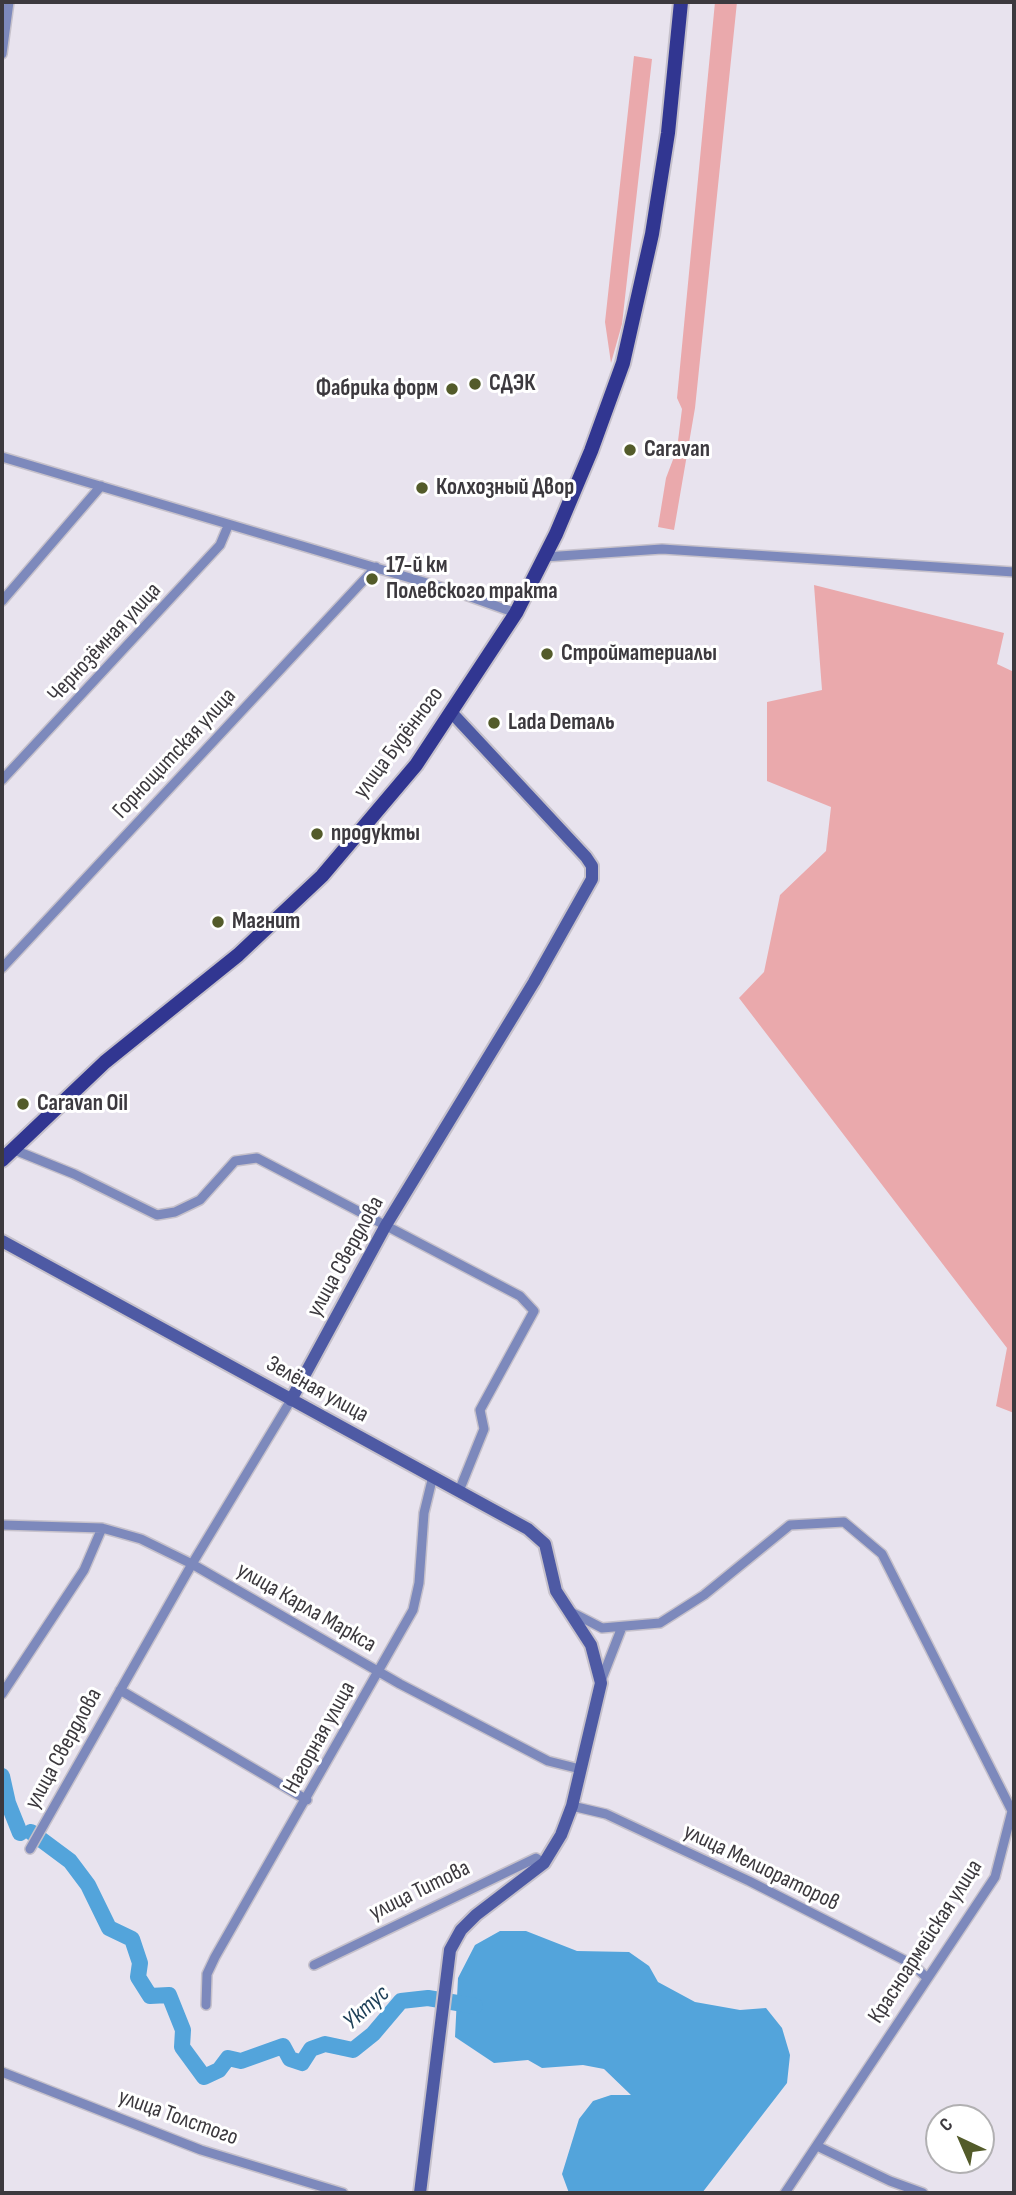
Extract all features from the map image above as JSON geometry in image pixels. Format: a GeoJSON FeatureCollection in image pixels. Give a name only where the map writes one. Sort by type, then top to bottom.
{"type":"FeatureCollection","features":[{"type":"Feature","properties":{"kind":"main road","name":"улица Будённого"},"geometry":{"type":"LineString","coordinates":[[7,1154],[126,1044],[238,955],[322,876],[416,765],[516,613],[545,556],[613,393],[635,315],[668,134],[681,2]]}},
{"type":"Feature","properties":{"kind":"street"},"geometry":{"type":"LineString","coordinates":[[2,54],[9,2]]}},
{"type":"Feature","properties":{"kind":"street"},"geometry":{"type":"LineString","coordinates":[[2,457],[376,568],[516,613]]}},
{"type":"Feature","properties":{"kind":"street"},"geometry":{"type":"LineString","coordinates":[[2,601],[102,486]]}},
{"type":"Feature","properties":{"kind":"street","name":"Чернозёмная улица"},"geometry":{"type":"LineString","coordinates":[[2,780],[220,545],[228,526]]}},
{"type":"Feature","properties":{"kind":"street"},"geometry":{"type":"LineString","coordinates":[[545,556],[662,549],[1014,572]]}},
{"type":"Feature","properties":{"kind":"street","name":"Горнощитская улица"},"geometry":{"type":"LineString","coordinates":[[2,968],[376,568]]}},
{"type":"Feature","properties":{"kind":"street","name":"улица Свердлова"},"geometry":{"type":"LineString","coordinates":[[30,1849],[192,1564],[291,1400],[386,1225],[534,982],[593,873],[586,857],[452,713]]}},
{"type":"Feature","properties":{"kind":"street"},"geometry":{"type":"LineString","coordinates":[[7,1154],[74,1174],[156,1215],[175,1212],[200,1200],[235,1161],[257,1158],[520,1296],[534,1311],[480,1410],[484,1429],[459,1491]]}},
{"type":"Feature","properties":{"kind":"street","name":"Зелёная улица"},"geometry":{"type":"LineString","coordinates":[[2,1241],[528,1529],[545,1544],[556,1591],[590,1644],[601,1683]]}},
{"type":"Feature","properties":{"kind":"street","name":"Нагорная улица"},"geometry":{"type":"LineString","coordinates":[[206,2005],[207,1974],[215,1957],[413,1610],[419,1583],[424,1513],[433,1476]]}},
{"type":"Feature","properties":{"kind":"street","name":"Красноармейская улица"},"geometry":{"type":"LineString","coordinates":[[622,1627],[660,1623],[704,1595],[790,1525],[844,1522],[882,1554],[1013,1810],[995,1877],[926,1977],[785,2193]]}},
{"type":"Feature","properties":{"kind":"street","name":"улица Карла Маркса"},"geometry":{"type":"LineString","coordinates":[[2,1525],[102,1528],[141,1539],[192,1564],[379,1672],[548,1761],[580,1769]]}},
{"type":"Feature","properties":{"kind":"street"},"geometry":{"type":"LineString","coordinates":[[2,1694],[84,1570],[102,1528]]}},
{"type":"Feature","properties":{"kind":"street"},"geometry":{"type":"LineString","coordinates":[[420,2193],[450,1950],[461,1930],[476,1914],[544,1863],[561,1835],[572,1806],[601,1683],[622,1627],[603,1628],[571,1612]]}},
{"type":"Feature","properties":{"kind":"street"},"geometry":{"type":"LineString","coordinates":[[120,1690],[307,1800]]}},
{"type":"Feature","properties":{"kind":"street","name":"улица Мелиораторов"},"geometry":{"type":"LineString","coordinates":[[572,1806],[606,1814],[749,1881],[912,1964],[926,1977]]}},
{"type":"Feature","properties":{"kind":"street","name":"улица Титова"},"geometry":{"type":"LineString","coordinates":[[313,1965],[536,1858],[544,1863]]}},
{"type":"Feature","properties":{"kind":"street","name":"улица Толстого"},"geometry":{"type":"LineString","coordinates":[[2,2072],[201,2150],[343,2193]]}},
{"type":"Feature","properties":{"kind":"street"},"geometry":{"type":"LineString","coordinates":[[817,2146],[890,2181],[923,2193]]}},
{"type":"Feature","properties":{"kind":"shaded area"},"geometry":{"type":"Polygon","coordinates":[[[715,2],[737,2],[695,408],[674,530],[658,527],[666,478],[677,449],[682,409],[677,398],[715,2]]]}},
{"type":"Feature","properties":{"kind":"shaded area"},"geometry":{"type":"Polygon","coordinates":[[[634,56],[652,59],[622,324],[611,363],[605,322],[634,56]]]}},
{"type":"Feature","properties":{"kind":"shaded area"},"geometry":{"type":"Polygon","coordinates":[[[814,585],[1004,633],[997,664],[1014,672],[1014,1413],[996,1406],[1007,1348],[739,998],[764,972],[780,895],[826,851],[831,807],[767,781],[767,702],[822,690],[814,585]]]}},
{"type":"Feature","properties":{"kind":"water"},"geometry":{"type":"Polygon","coordinates":[[[500,1931],[526,1931],[577,1951],[629,1952],[649,1966],[658,1982],[695,2002],[740,2010],[766,2008],[782,2028],[790,2055],[787,2083],[702,2193],[569,2193],[562,2174],[579,2119],[593,2101],[611,2095],[631,2095],[604,2069],[583,2065],[542,2068],[528,2060],[494,2063],[455,2037],[458,1978],[475,1945],[500,1931]]]}},
{"type":"Feature","properties":{"kind":"waterway","name":"Уктус"},"geometry":{"type":"LineString","coordinates":[[2,1776],[8,1803],[20,1833]]}},
{"type":"Feature","properties":{"kind":"waterway","name":"Уктус"},"geometry":{"type":"LineString","coordinates":[[31,1832],[70,1861],[88,1885],[109,1928],[132,1939],[140,1963],[138,1977],[150,1996],[169,1995],[183,2030],[182,2047],[204,2077],[219,2070],[228,2058],[241,2061],[283,2046],[290,2059],[302,2063],[311,2049],[325,2044],[353,2050],[373,2034],[401,2001],[428,1998],[475,2006]]}},
{"type":"Feature","properties":{"kind":"place","name":"СДЭК"},"geometry":{"type":"Point","coordinates":[475,384]}},
{"type":"Feature","properties":{"kind":"place","name":"Фабрика форм"},"geometry":{"type":"Point","coordinates":[452,389]}},
{"type":"Feature","properties":{"kind":"place","name":"Caravan"},"geometry":{"type":"Point","coordinates":[630,450]}},
{"type":"Feature","properties":{"kind":"place","name":"Колхозный Двор"},"geometry":{"type":"Point","coordinates":[422,488]}},
{"type":"Feature","properties":{"kind":"place","name":"17-й км Полевского тракта"},"geometry":{"type":"Point","coordinates":[372,579]}},
{"type":"Feature","properties":{"kind":"place","name":"Стройматериалы"},"geometry":{"type":"Point","coordinates":[547,654]}},
{"type":"Feature","properties":{"kind":"place","name":"Lada Dеталь"},"geometry":{"type":"Point","coordinates":[494,723]}},
{"type":"Feature","properties":{"kind":"place","name":"продукты"},"geometry":{"type":"Point","coordinates":[317,834]}},
{"type":"Feature","properties":{"kind":"place","name":"Магнит"},"geometry":{"type":"Point","coordinates":[218,922]}},
{"type":"Feature","properties":{"kind":"place","name":"Caravan Oil"},"geometry":{"type":"Point","coordinates":[23,1104]}}]}
